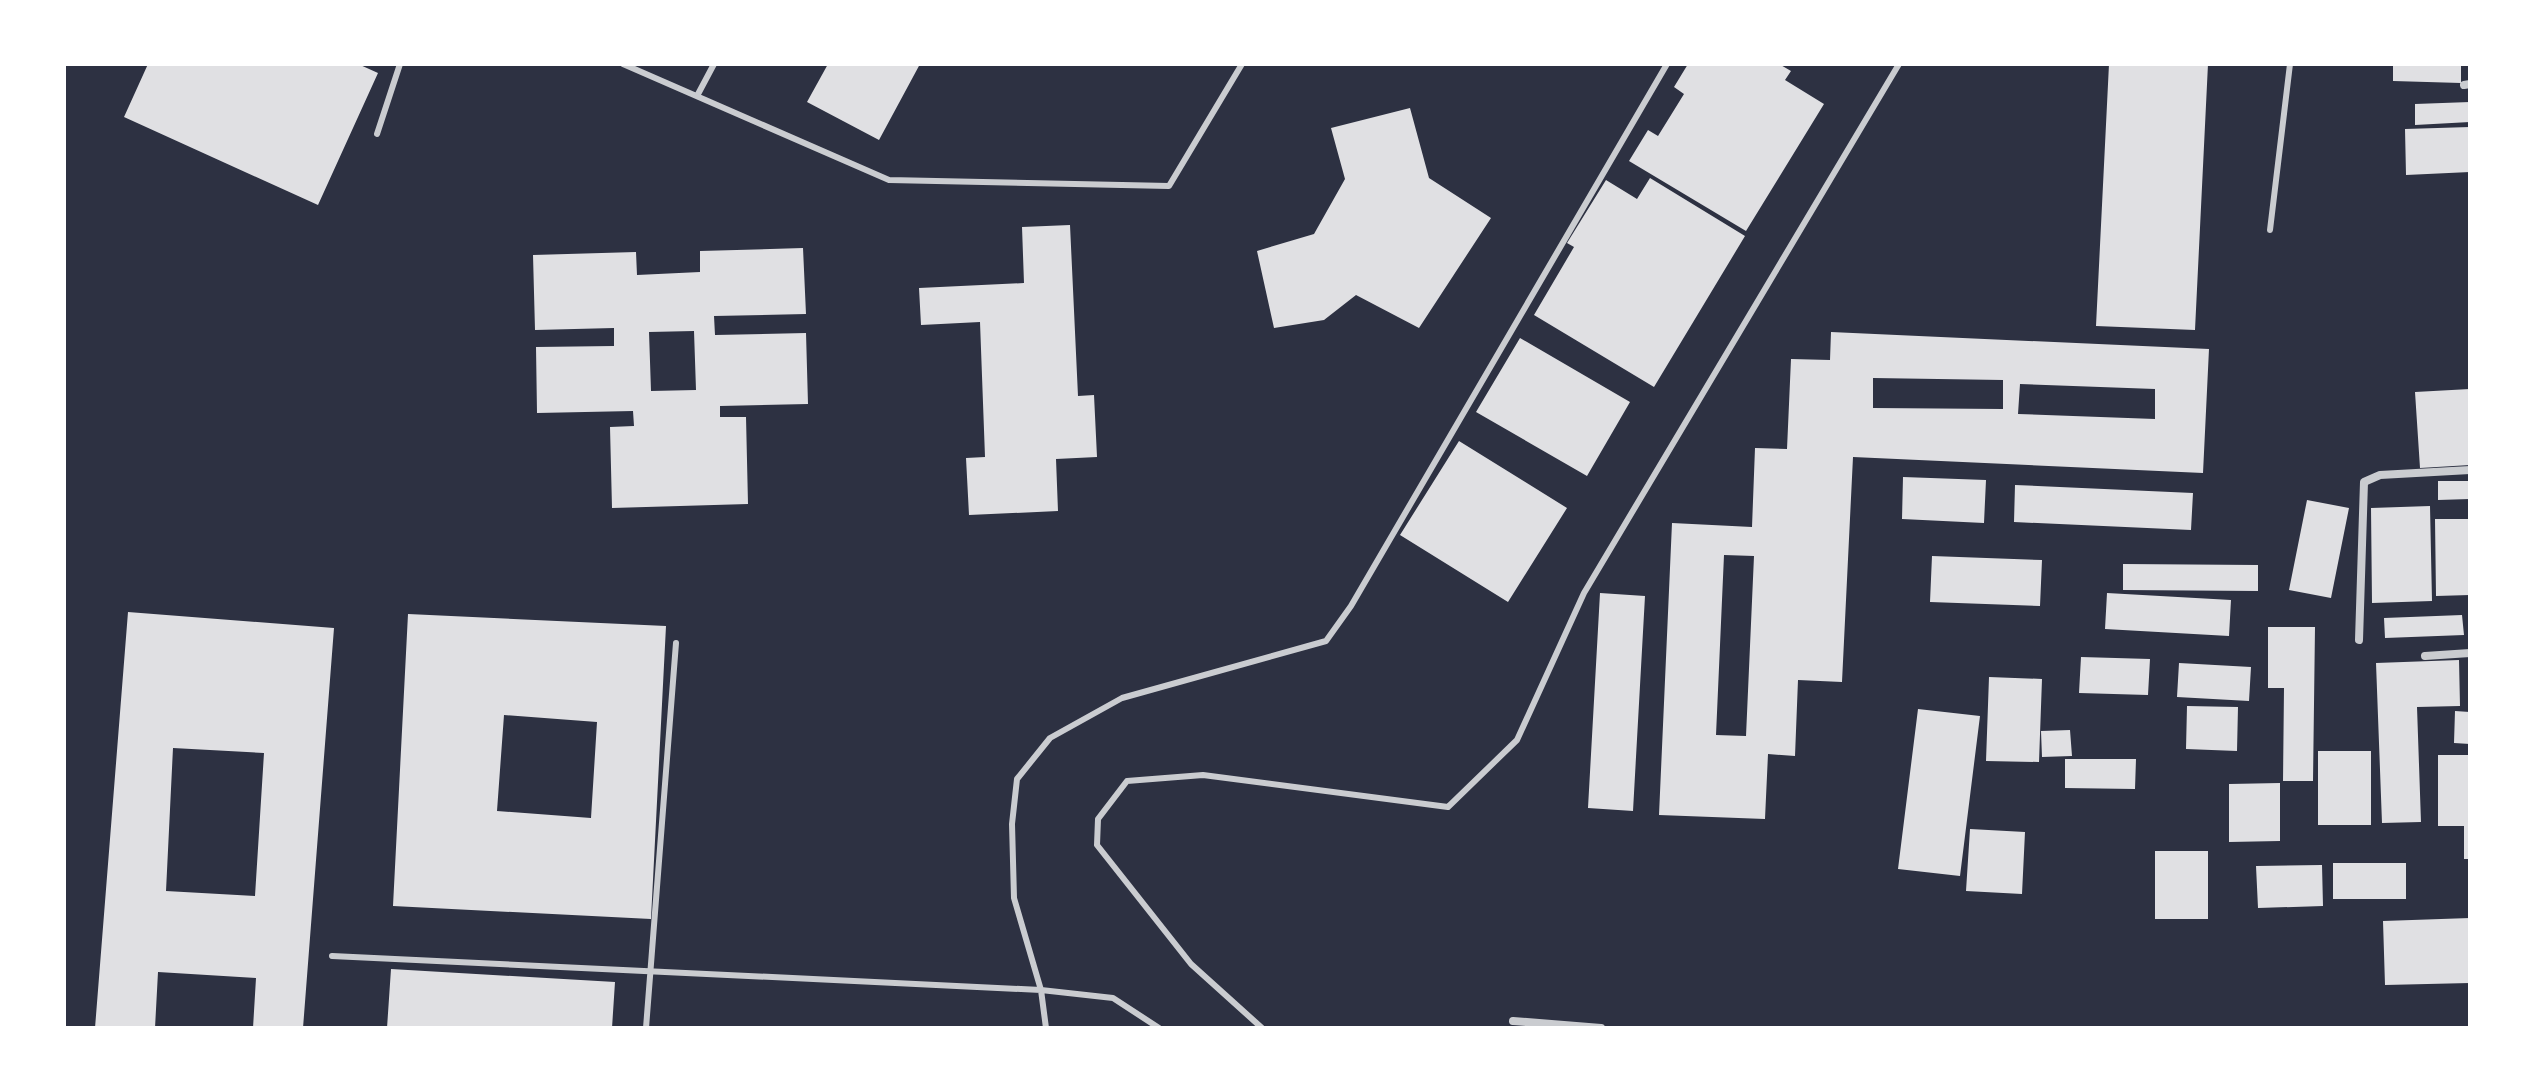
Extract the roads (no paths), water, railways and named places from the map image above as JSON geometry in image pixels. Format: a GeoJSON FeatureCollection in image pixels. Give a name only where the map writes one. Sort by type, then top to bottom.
{"type":"FeatureCollection","features":[{"type":"Feature","properties":{"kind":"street"},"geometry":{"type":"LineString","coordinates":[[2359,640],[2364,482],[2380,475],[2470,470]]}},
{"type":"Feature","properties":{"kind":"street"},"geometry":{"type":"LineString","coordinates":[[2425,656],[2470,653]]}},
{"type":"Feature","properties":{"kind":"street"},"geometry":{"type":"LineString","coordinates":[[1513,1021],[1601,1028]]}},
{"type":"Feature","properties":{"kind":"lane"},"geometry":{"type":"LineString","coordinates":[[377,134],[400,64]]}},
{"type":"Feature","properties":{"kind":"lane"},"geometry":{"type":"LineString","coordinates":[[623,64],[889,180],[1169,186],[1242,64]]}},
{"type":"Feature","properties":{"kind":"lane"},"geometry":{"type":"LineString","coordinates":[[697,96],[714,64]]}},
{"type":"Feature","properties":{"kind":"lane"},"geometry":{"type":"LineString","coordinates":[[1046,1028],[1041,990],[1014,898],[1012,824],[1017,779],[1050,738],[1122,698],[1326,641],[1351,606],[1667,64]]}},
{"type":"Feature","properties":{"kind":"lane"},"geometry":{"type":"LineString","coordinates":[[1262,1028],[1191,964],[1097,845],[1098,819],[1127,781],[1203,775],[1448,807],[1517,740],[1584,593],[1899,64]]}},
{"type":"Feature","properties":{"kind":"lane"},"geometry":{"type":"LineString","coordinates":[[2270,230],[2290,64]]}},
{"type":"Feature","properties":{"kind":"lane"},"geometry":{"type":"LineString","coordinates":[[646,1028],[653,971],[676,643]]}},
{"type":"Feature","properties":{"kind":"lane"},"geometry":{"type":"LineString","coordinates":[[332,956],[1041,990],[1113,998],[1159,1028]]}}]}
